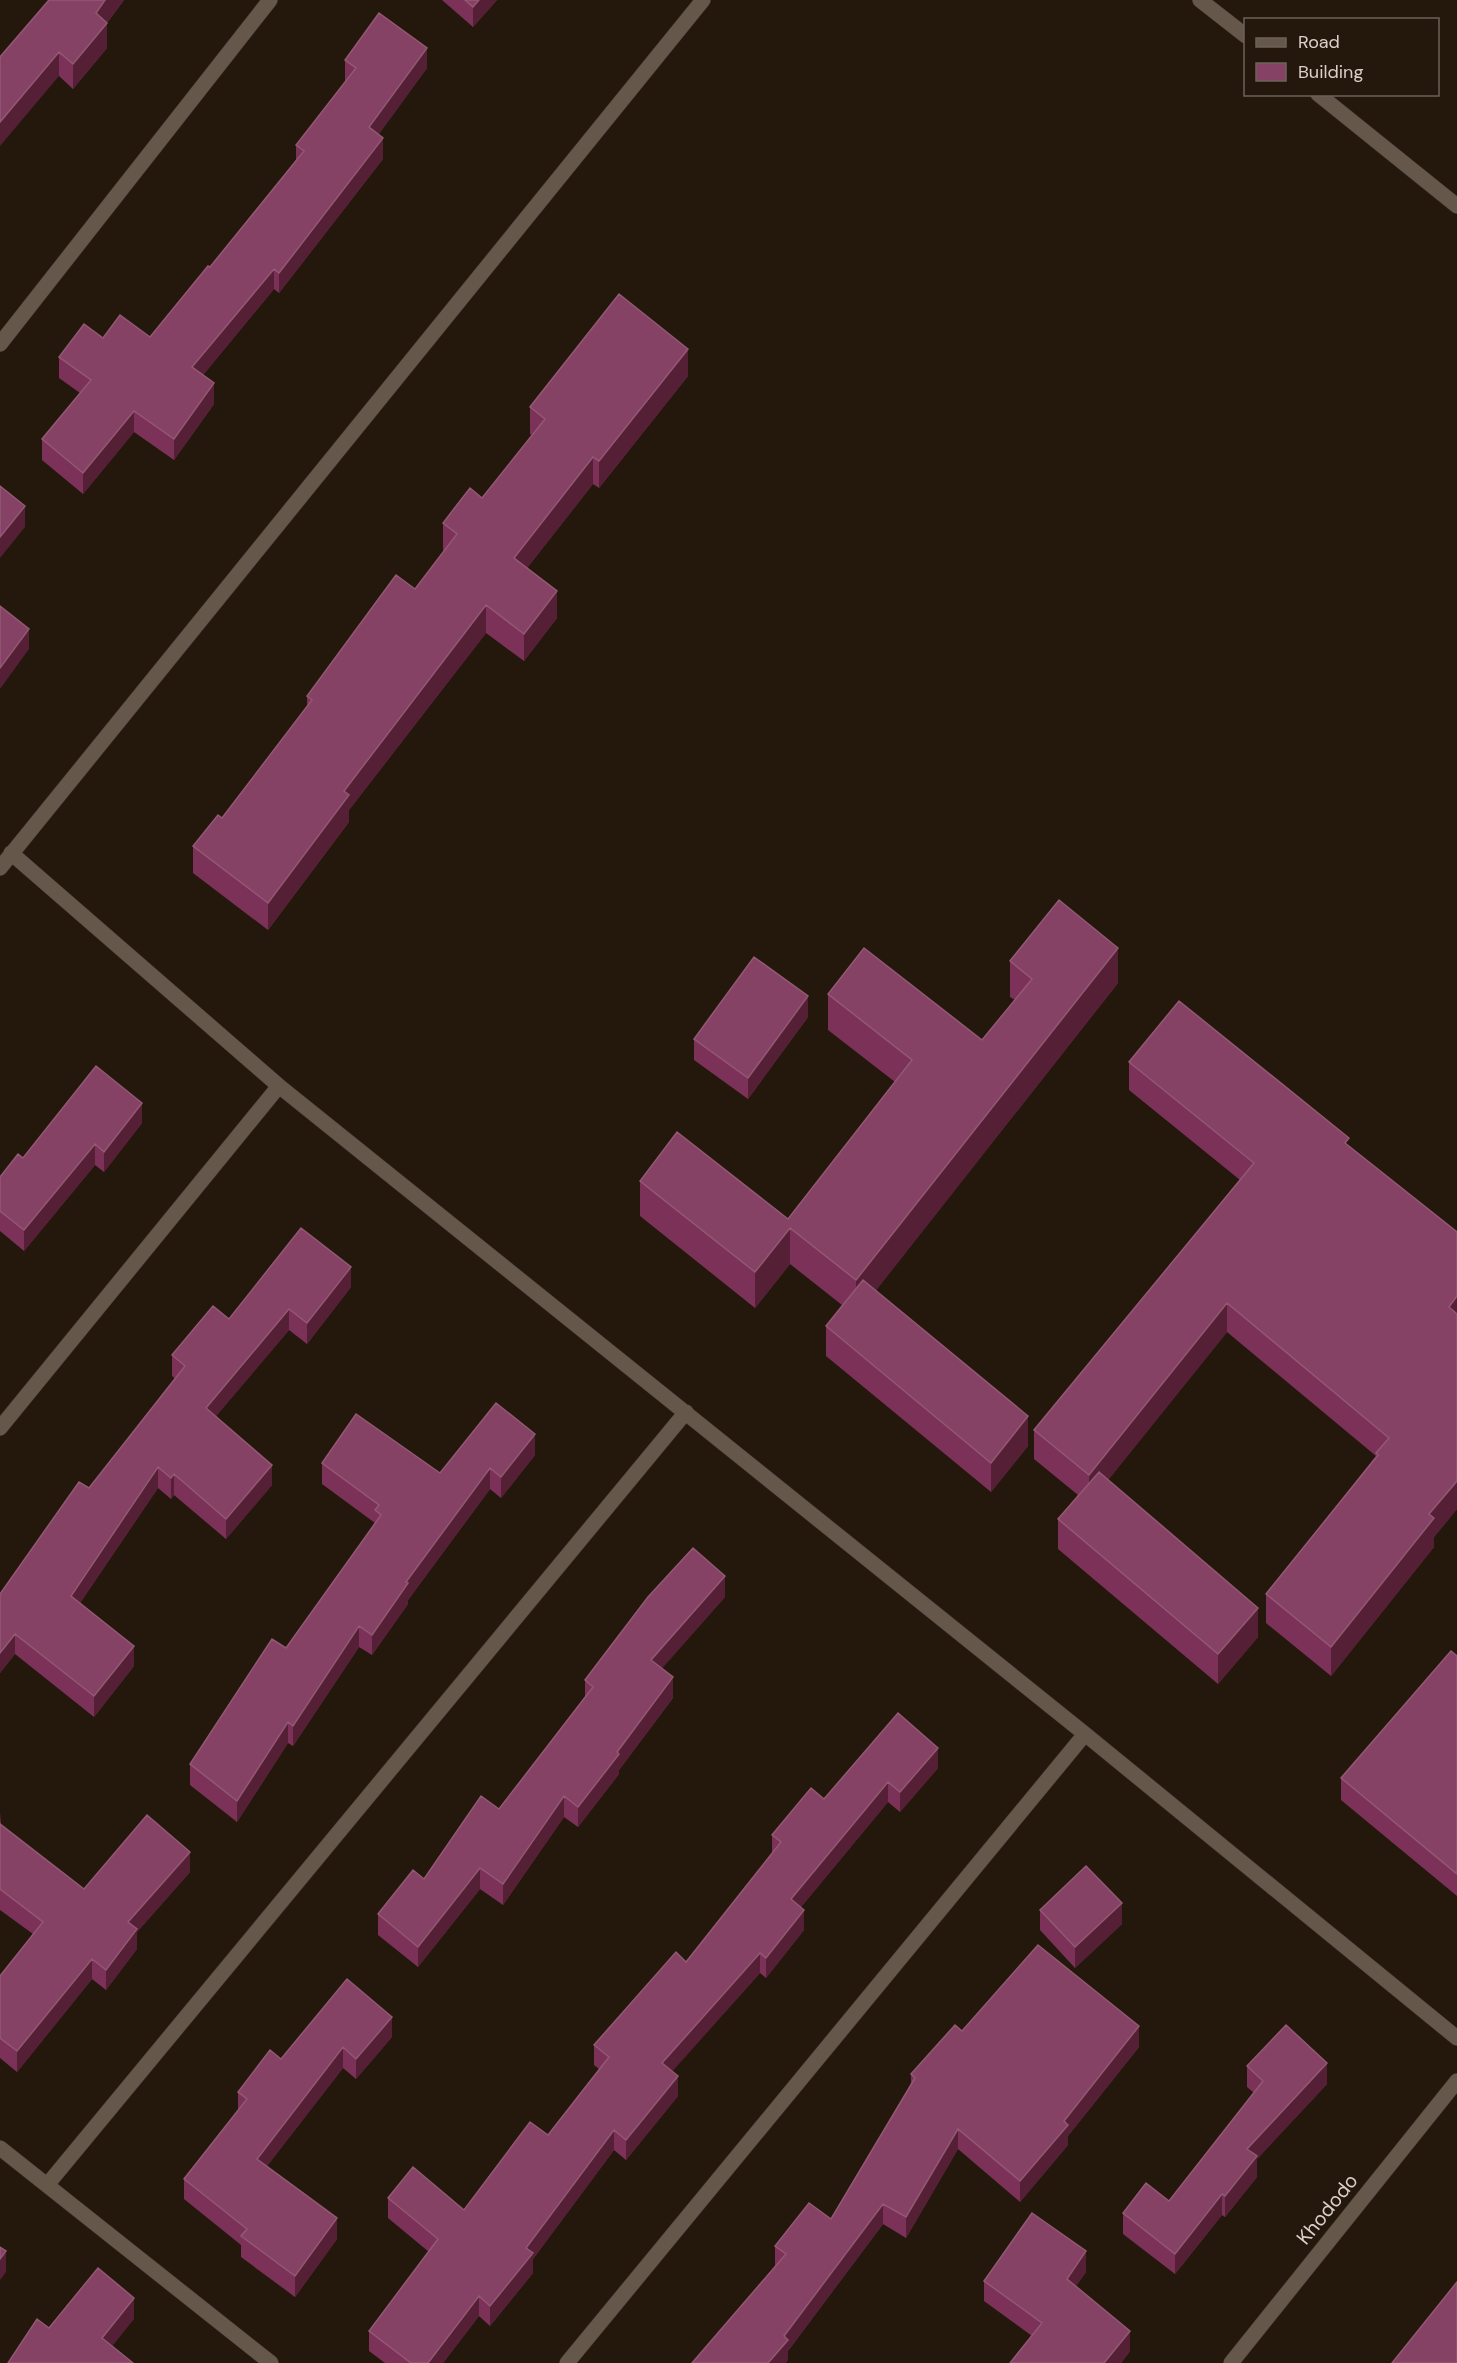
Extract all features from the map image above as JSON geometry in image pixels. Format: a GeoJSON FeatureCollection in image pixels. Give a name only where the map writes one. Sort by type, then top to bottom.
{"type":"FeatureCollection","features":[{"type":"Feature","properties":{"kind":"street"},"geometry":{"type":"LineString","coordinates":[[0,344],[270,0]]}},
{"type":"Feature","properties":{"kind":"street"},"geometry":{"type":"LineString","coordinates":[[0,868],[704,0]]}},
{"type":"Feature","properties":{"kind":"street"},"geometry":{"type":"LineString","coordinates":[[1200,0],[1244,35]]}},
{"type":"Feature","properties":{"kind":"street"},"geometry":{"type":"LineString","coordinates":[[1320,96],[1457,206]]}},
{"type":"Feature","properties":{"kind":"street"},"geometry":{"type":"LineString","coordinates":[[11,853],[279,1086],[1085,1734],[1457,2038]]}},
{"type":"Feature","properties":{"kind":"street"},"geometry":{"type":"LineString","coordinates":[[0,1428],[279,1086]]}},
{"type":"Feature","properties":{"kind":"street"},"geometry":{"type":"LineString","coordinates":[[47,2185],[686,1412]]}},
{"type":"Feature","properties":{"kind":"street"},"geometry":{"type":"LineString","coordinates":[[567,2363],[1085,1734]]}},
{"type":"Feature","properties":{"kind":"street","name":"Khododo"},"geometry":{"type":"LineString","coordinates":[[1231,2363],[1457,2081]]}},
{"type":"Feature","properties":{"kind":"street"},"geometry":{"type":"LineString","coordinates":[[0,2148],[271,2363]]}},
{"type":"Feature","properties":{"kind":"building"},"geometry":{"type":"Polygon","coordinates":[[[49,0],[105,0],[96,13],[107,23],[73,64],[59,52],[0,122],[0,57],[49,0]]]}},
{"type":"Feature","properties":{"kind":"building"},"geometry":{"type":"Polygon","coordinates":[[[465,0],[479,0],[473,7],[465,0]]]}},
{"type":"Feature","properties":{"kind":"building"},"geometry":{"type":"Polygon","coordinates":[[[379,13],[427,48],[369,127],[383,138],[279,273],[274,269],[192,367],[214,383],[174,439],[134,411],[83,473],[42,439],[91,380],[59,357],[84,324],[103,338],[120,315],[150,337],[304,151],[296,145],[356,68],[345,60],[379,13]]]}},
{"type":"Feature","properties":{"kind":"building"},"geometry":{"type":"Polygon","coordinates":[[[619,294],[688,349],[599,461],[593,457],[514,558],[557,591],[524,634],[486,605],[344,791],[349,795],[268,903],[193,846],[218,815],[222,818],[312,700],[307,696],[396,575],[415,589],[457,534],[443,523],[470,488],[482,498],[545,419],[530,407],[619,294]]]}},
{"type":"Feature","properties":{"kind":"building"},"geometry":{"type":"Polygon","coordinates":[[[0,486],[25,506],[0,537],[0,486]]]}},
{"type":"Feature","properties":{"kind":"building"},"geometry":{"type":"Polygon","coordinates":[[[0,606],[29,629],[0,668],[0,606]]]}},
{"type":"Feature","properties":{"kind":"building"},"geometry":{"type":"Polygon","coordinates":[[[1059,900],[1118,948],[856,1280],[790,1228],[755,1272],[640,1181],[677,1132],[788,1219],[912,1060],[828,994],[864,948],[982,1040],[1032,979],[1010,961],[1059,900]]]}},
{"type":"Feature","properties":{"kind":"building"},"geometry":{"type":"Polygon","coordinates":[[[754,957],[808,996],[748,1078],[694,1039],[754,957]]]}},
{"type":"Feature","properties":{"kind":"building"},"geometry":{"type":"Polygon","coordinates":[[[1179,1001],[1349,1138],[1345,1143],[1457,1232],[1457,1296],[1449,1307],[1457,1314],[1457,1481],[1429,1514],[1434,1518],[1331,1647],[1266,1594],[1378,1455],[1376,1453],[1389,1438],[1227,1303],[1089,1475],[1034,1430],[1254,1163],[1129,1062],[1179,1001]]]}},
{"type":"Feature","properties":{"kind":"building"},"geometry":{"type":"Polygon","coordinates":[[[96,1066],[142,1103],[104,1152],[95,1144],[24,1230],[0,1211],[0,1177],[18,1154],[23,1158],[96,1066]]]}},
{"type":"Feature","properties":{"kind":"building"},"geometry":{"type":"Polygon","coordinates":[[[301,1228],[351,1267],[307,1323],[289,1309],[206,1408],[272,1465],[226,1519],[174,1474],[171,1478],[158,1467],[71,1596],[134,1646],[94,1696],[15,1634],[0,1653],[0,1594],[79,1482],[89,1488],[185,1366],[172,1355],[213,1306],[229,1319],[301,1228]]]}},
{"type":"Feature","properties":{"kind":"building"},"geometry":{"type":"Polygon","coordinates":[[[863,1280],[1028,1416],[991,1463],[826,1326],[863,1280]]]}},
{"type":"Feature","properties":{"kind":"building"},"geometry":{"type":"Polygon","coordinates":[[[496,1403],[535,1434],[501,1477],[490,1468],[406,1582],[408,1583],[372,1635],[359,1626],[293,1726],[288,1722],[237,1801],[190,1764],[272,1639],[286,1648],[381,1515],[375,1510],[379,1505],[322,1463],[356,1414],[440,1473],[496,1403]]]}},
{"type":"Feature","properties":{"kind":"building"},"geometry":{"type":"Polygon","coordinates":[[[1099,1472],[1258,1608],[1218,1654],[1058,1519],[1099,1472]]]}},
{"type":"Feature","properties":{"kind":"building"},"geometry":{"type":"Polygon","coordinates":[[[693,1548],[725,1576],[651,1660],[673,1677],[617,1752],[619,1754],[578,1807],[564,1796],[503,1884],[480,1868],[418,1947],[378,1914],[413,1870],[424,1879],[481,1796],[499,1809],[593,1687],[585,1680],[648,1597],[693,1548]]]}},
{"type":"Feature","properties":{"kind":"building"},"geometry":{"type":"Polygon","coordinates":[[[1451,1651],[1457,1656],[1457,1874],[1341,1778],[1451,1651]]]}},
{"type":"Feature","properties":{"kind":"building"},"geometry":{"type":"Polygon","coordinates":[[[898,1713],[938,1748],[900,1792],[888,1782],[791,1899],[804,1910],[766,1958],[760,1953],[662,2063],[678,2076],[626,2140],[614,2130],[526,2248],[533,2253],[490,2306],[479,2296],[428,2363],[411,2363],[369,2331],[438,2239],[388,2198],[413,2167],[464,2210],[530,2122],[548,2135],[609,2057],[594,2045],[676,1952],[686,1962],[781,1842],[772,1835],[811,1788],[824,1799],[898,1713]]]}},
{"type":"Feature","properties":{"kind":"building"},"geometry":{"type":"Polygon","coordinates":[[[147,1815],[190,1852],[128,1922],[137,1929],[106,1970],[92,1959],[17,2051],[0,2038],[0,1976],[43,1922],[0,1889],[0,1824],[84,1889],[147,1815]]]}},
{"type":"Feature","properties":{"kind":"building"},"geometry":{"type":"Polygon","coordinates":[[[1086,1866],[1122,1903],[1075,1947],[1040,1910],[1086,1866]]]}},
{"type":"Feature","properties":{"kind":"building"},"geometry":{"type":"Polygon","coordinates":[[[1038,1945],[1139,2026],[1064,2121],[1068,2125],[1020,2181],[958,2129],[906,2217],[883,2204],[784,2336],[788,2340],[768,2363],[692,2363],[786,2254],[775,2246],[809,2203],[831,2219],[915,2078],[911,2074],[955,2025],[962,2031],[1038,1945]]]}},
{"type":"Feature","properties":{"kind":"building"},"geometry":{"type":"Polygon","coordinates":[[[347,1979],[392,2017],[356,2059],[343,2047],[257,2159],[337,2218],[295,2276],[241,2236],[247,2229],[184,2179],[247,2099],[238,2092],[270,2050],[281,2059],[347,1979]]]}},
{"type":"Feature","properties":{"kind":"building"},"geometry":{"type":"Polygon","coordinates":[[[1286,2025],[1327,2063],[1247,2149],[1257,2156],[1225,2196],[1222,2194],[1175,2254],[1123,2213],[1146,2183],[1169,2201],[1263,2081],[1247,2066],[1286,2025]]]}},
{"type":"Feature","properties":{"kind":"building"},"geometry":{"type":"Polygon","coordinates":[[[1032,2213],[1086,2251],[1067,2279],[1130,2331],[1104,2363],[1010,2363],[1042,2323],[984,2281],[1032,2213]]]}},
{"type":"Feature","properties":{"kind":"building"},"geometry":{"type":"Polygon","coordinates":[[[0,2247],[6,2251],[0,2259],[0,2247]]]}},
{"type":"Feature","properties":{"kind":"building"},"geometry":{"type":"Polygon","coordinates":[[[98,2268],[134,2298],[102,2338],[133,2363],[8,2363],[37,2319],[49,2328],[98,2268]]]}},
{"type":"Feature","properties":{"kind":"building"},"geometry":{"type":"Polygon","coordinates":[[[1457,2282],[1457,2363],[1392,2363],[1457,2282]]]}}]}
